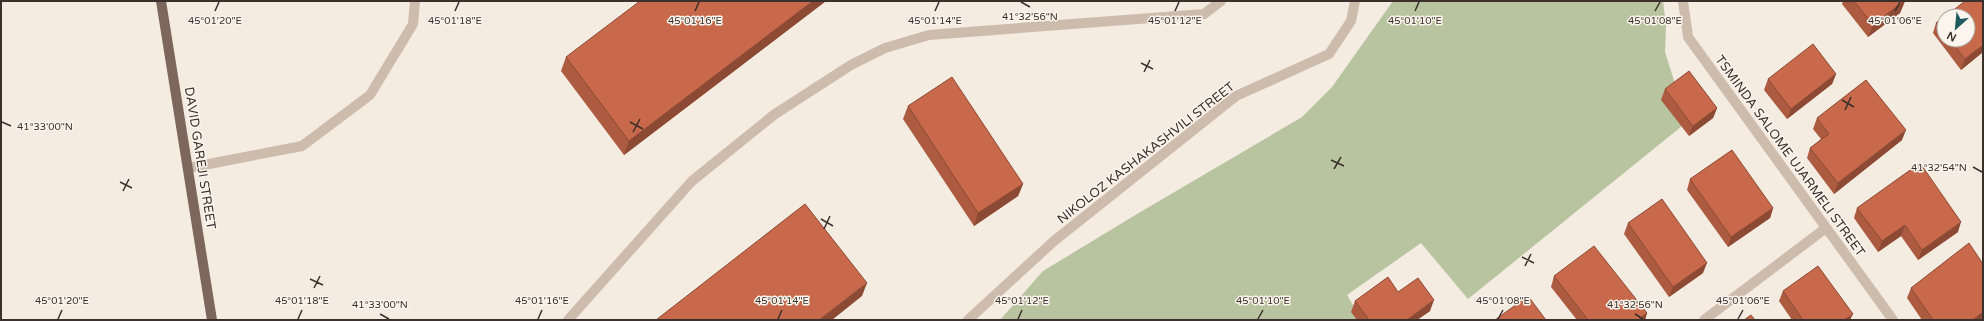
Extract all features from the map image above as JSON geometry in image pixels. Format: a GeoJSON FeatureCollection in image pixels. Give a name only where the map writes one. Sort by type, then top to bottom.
{"type":"FeatureCollection","features":[{"type":"Feature","properties":{"kind":"main road","name":"DAVID GAREJI STREET"},"geometry":{"type":"LineString","coordinates":[[161,1],[212,320]]}},
{"type":"Feature","properties":{"kind":"street"},"geometry":{"type":"LineString","coordinates":[[188,168],[302,146],[370,95],[413,24],[416,1]]}},
{"type":"Feature","properties":{"kind":"street"},"geometry":{"type":"LineString","coordinates":[[568,320],[692,181],[775,114],[851,65],[885,48],[929,35],[1204,14],[1220,1]]}},
{"type":"Feature","properties":{"kind":"street","name":"NIKOLOZ KASHAKASHVILI STREET"},"geometry":{"type":"LineString","coordinates":[[968,320],[1054,241],[1236,96],[1329,54],[1352,21],[1355,1]]}},
{"type":"Feature","properties":{"kind":"street","name":"TSMINDA SALOME UJARMELI STREET"},"geometry":{"type":"LineString","coordinates":[[1683,1],[1688,37],[1893,320]]}},
{"type":"Feature","properties":{"kind":"street"},"geometry":{"type":"LineString","coordinates":[[1704,320],[1826,228]]}},
{"type":"Feature","properties":{"kind":"green space"},"geometry":{"type":"Polygon","coordinates":[[[1393,1],[1663,1],[1666,26],[1665,52],[1687,122],[1468,299],[1421,243],[1347,295],[1362,320],[1000,320],[1043,271],[1302,117],[1332,87],[1393,1]]]}},
{"type":"Feature","properties":{"kind":"building"},"geometry":{"type":"Polygon","coordinates":[[[640,1],[813,1],[629,141],[566,57],[640,1]]]}},
{"type":"Feature","properties":{"kind":"building"},"geometry":{"type":"Polygon","coordinates":[[[1854,1],[1904,1],[1873,25],[1854,1]]]}},
{"type":"Feature","properties":{"kind":"building"},"geometry":{"type":"Polygon","coordinates":[[[1965,1],[1983,1],[1983,45],[1965,59],[1956,48],[1976,48],[1976,8],[1956,8],[1965,1]]]}},
{"type":"Feature","properties":{"kind":"building"},"geometry":{"type":"Polygon","coordinates":[[[1813,44],[1836,74],[1791,109],[1768,79],[1813,44]]]}},
{"type":"Feature","properties":{"kind":"building"},"geometry":{"type":"Polygon","coordinates":[[[1689,71],[1717,108],[1693,126],[1665,89],[1689,71]]]}},
{"type":"Feature","properties":{"kind":"building"},"geometry":{"type":"Polygon","coordinates":[[[952,77],[1023,184],[978,213],[908,106],[952,77]]]}},
{"type":"Feature","properties":{"kind":"building"},"geometry":{"type":"Polygon","coordinates":[[[1866,80],[1906,130],[1838,183],[1810,148],[1829,134],[1817,118],[1866,80]]]}},
{"type":"Feature","properties":{"kind":"building"},"geometry":{"type":"Polygon","coordinates":[[[1732,150],[1773,208],[1731,237],[1690,179],[1732,150]]]}},
{"type":"Feature","properties":{"kind":"building"},"geometry":{"type":"Polygon","coordinates":[[[1920,163],[1961,222],[1922,250],[1905,225],[1882,241],[1857,208],[1920,163]]]}},
{"type":"Feature","properties":{"kind":"building"},"geometry":{"type":"Polygon","coordinates":[[[1662,199],[1707,263],[1673,287],[1628,223],[1662,199]]]}},
{"type":"Feature","properties":{"kind":"building"},"geometry":{"type":"Polygon","coordinates":[[[805,204],[867,283],[819,320],[656,320],[805,204]]]}},
{"type":"Feature","properties":{"kind":"building"},"geometry":{"type":"Polygon","coordinates":[[[1969,243],[1983,264],[1983,312],[1973,320],[1933,320],[1911,288],[1969,243]]]}},
{"type":"Feature","properties":{"kind":"building"},"geometry":{"type":"Polygon","coordinates":[[[1594,246],[1647,313],[1638,320],[1588,320],[1554,276],[1594,246]]]}},
{"type":"Feature","properties":{"kind":"building"},"geometry":{"type":"Polygon","coordinates":[[[1818,266],[1853,314],[1844,320],[1803,320],[1783,291],[1818,266]]]}},
{"type":"Feature","properties":{"kind":"building"},"geometry":{"type":"Polygon","coordinates":[[[1388,277],[1398,292],[1418,278],[1434,300],[1407,320],[1369,320],[1355,301],[1388,277]]]}},
{"type":"Feature","properties":{"kind":"building"},"geometry":{"type":"Polygon","coordinates":[[[1528,296],[1546,320],[1495,320],[1528,296]]]}},
{"type":"Feature","properties":{"kind":"building"},"geometry":{"type":"Polygon","coordinates":[[[1751,315],[1755,320],[1744,320],[1751,315]]]}}]}
